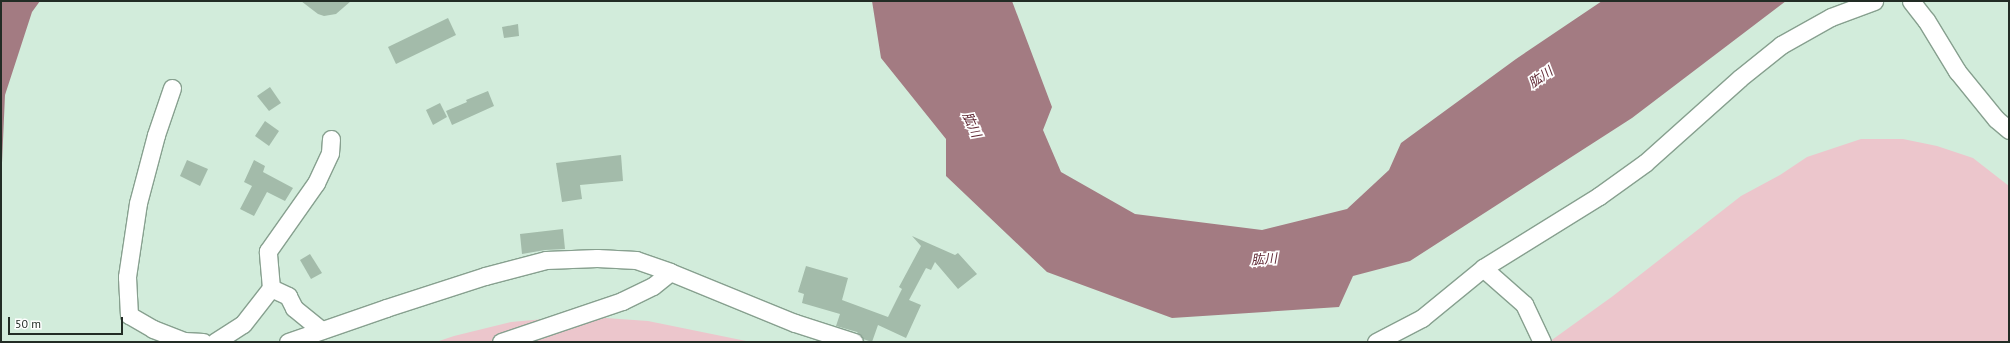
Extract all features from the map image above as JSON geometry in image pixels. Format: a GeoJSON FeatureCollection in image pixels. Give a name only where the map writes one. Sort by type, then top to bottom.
{"type":"FeatureCollection","features":[{"type":"Feature","properties":{"kind":"street"},"geometry":{"type":"LineString","coordinates":[[1376,342],[1422,318],[1484,268],[1599,196],[1645,163],[1740,78],[1781,45],[1831,17],[1874,1]]}},
{"type":"Feature","properties":{"kind":"street"},"geometry":{"type":"LineString","coordinates":[[1911,1],[1926,20],[1957,71],[1996,119],[2009,130]]}},
{"type":"Feature","properties":{"kind":"street"},"geometry":{"type":"LineString","coordinates":[[172,88],[156,136],[138,203],[127,277],[129,315],[153,329],[184,341],[203,342]]}},
{"type":"Feature","properties":{"kind":"street"},"geometry":{"type":"LineString","coordinates":[[214,342],[243,324],[271,288],[268,251],[316,183],[330,153],[331,139]]}},
{"type":"Feature","properties":{"kind":"street"},"geometry":{"type":"LineString","coordinates":[[288,342],[485,276],[546,260],[597,258],[636,260],[670,272],[795,323],[854,342]]}},
{"type":"Feature","properties":{"kind":"street"},"geometry":{"type":"LineString","coordinates":[[1484,268],[1524,304],[1542,342]]}},
{"type":"Feature","properties":{"kind":"street"},"geometry":{"type":"LineString","coordinates":[[501,342],[622,301],[653,286],[670,272]]}},
{"type":"Feature","properties":{"kind":"street"},"geometry":{"type":"LineString","coordinates":[[271,288],[288,296],[294,308],[321,330]]}},
{"type":"Feature","properties":{"kind":"shaded area"},"geometry":{"type":"Polygon","coordinates":[[[1861,139],[1903,139],[1937,146],[1973,158],[2009,186],[2009,342],[1549,342],[1613,296],[1741,196],[1780,175],[1807,157],[1861,139]]]}},
{"type":"Feature","properties":{"kind":"shaded area"},"geometry":{"type":"Polygon","coordinates":[[[577,316],[648,321],[751,342],[436,342],[511,322],[577,316]]]}},
{"type":"Feature","properties":{"kind":"water"},"geometry":{"type":"Polygon","coordinates":[[[1,1],[40,1],[32,12],[5,95],[1,186],[1,1]]]}},
{"type":"Feature","properties":{"kind":"water","name":"肱川"},"geometry":{"type":"Polygon","coordinates":[[[872,1],[1012,1],[1052,107],[1043,130],[1061,172],[1135,214],[1262,230],[1347,209],[1389,170],[1401,143],[1516,59],[1602,1],[1786,1],[1632,118],[1410,261],[1353,276],[1339,307],[1172,318],[1047,272],[946,176],[946,139],[881,58],[872,1]]]}},
{"type":"Feature","properties":{"kind":"building"},"geometry":{"type":"Polygon","coordinates":[[[301,1],[351,1],[336,14],[324,16],[318,14],[301,1]]]}},
{"type":"Feature","properties":{"kind":"building"},"geometry":{"type":"Polygon","coordinates":[[[448,18],[456,35],[396,64],[388,47],[448,18]]]}},
{"type":"Feature","properties":{"kind":"building"},"geometry":{"type":"Polygon","coordinates":[[[518,24],[519,36],[504,38],[502,27],[518,24]]]}},
{"type":"Feature","properties":{"kind":"building"},"geometry":{"type":"Polygon","coordinates":[[[270,87],[281,103],[269,111],[257,96],[270,87]]]}},
{"type":"Feature","properties":{"kind":"building"},"geometry":{"type":"Polygon","coordinates":[[[488,91],[494,106],[452,125],[446,111],[467,102],[466,100],[488,91]]]}},
{"type":"Feature","properties":{"kind":"building"},"geometry":{"type":"Polygon","coordinates":[[[440,103],[447,117],[433,125],[426,110],[440,103]]]}},
{"type":"Feature","properties":{"kind":"building"},"geometry":{"type":"Polygon","coordinates":[[[265,121],[279,131],[269,146],[255,136],[265,121]]]}},
{"type":"Feature","properties":{"kind":"building"},"geometry":{"type":"Polygon","coordinates":[[[621,155],[623,181],[580,185],[582,199],[562,202],[556,163],[621,155]]]}},
{"type":"Feature","properties":{"kind":"building"},"geometry":{"type":"Polygon","coordinates":[[[187,160],[208,169],[200,186],[180,176],[187,160]]]}},
{"type":"Feature","properties":{"kind":"building"},"geometry":{"type":"Polygon","coordinates":[[[254,160],[265,166],[263,172],[293,188],[285,201],[267,192],[254,216],[240,209],[252,186],[244,182],[254,160]]]}},
{"type":"Feature","properties":{"kind":"building"},"geometry":{"type":"Polygon","coordinates":[[[563,229],[565,249],[545,250],[522,254],[520,234],[563,229]]]}},
{"type":"Feature","properties":{"kind":"building"},"geometry":{"type":"Polygon","coordinates":[[[912,236],[955,255],[958,253],[977,274],[958,289],[935,262],[931,270],[926,268],[909,300],[921,305],[906,338],[878,325],[872,342],[863,339],[857,332],[836,326],[840,314],[802,303],[804,294],[798,292],[806,266],[848,278],[842,300],[888,317],[902,289],[899,287],[921,246],[912,236]]]}},
{"type":"Feature","properties":{"kind":"building"},"geometry":{"type":"Polygon","coordinates":[[[310,254],[322,273],[311,279],[300,260],[310,254]]]}}]}
